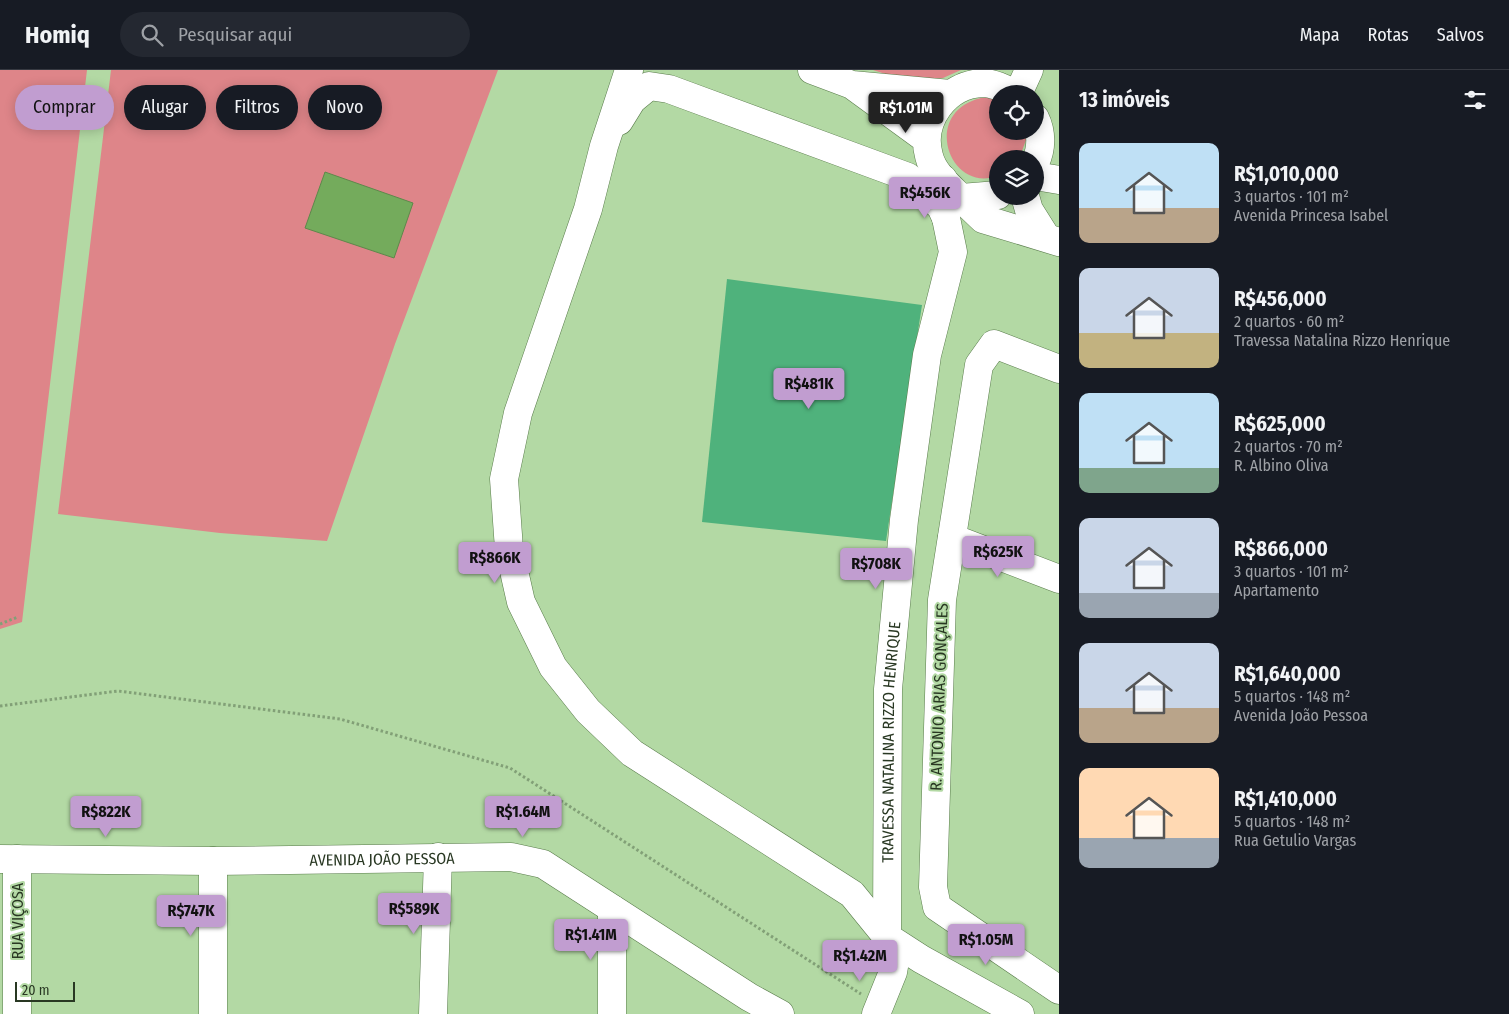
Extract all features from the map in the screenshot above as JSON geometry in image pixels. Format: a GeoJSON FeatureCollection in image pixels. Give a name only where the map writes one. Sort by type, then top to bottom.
{"type":"FeatureCollection","features":[{"type":"Feature","properties":{"kind":"street"},"geometry":{"type":"LineString","coordinates":[[628,70],[604,146],[588,209],[518,413],[504,479],[509,549],[521,602],[552,666],[588,711],[632,753],[852,894],[888,937],[896,955],[893,972],[873,1003]]}},
{"type":"Feature","properties":{"kind":"street"},"geometry":{"type":"LineString","coordinates":[[812,70],[852,85],[950,94]]}},
{"type":"Feature","properties":{"kind":"street"},"geometry":{"type":"LineString","coordinates":[[1009,85],[1029,70]]}},
{"type":"Feature","properties":{"kind":"street"},"geometry":{"type":"LineString","coordinates":[[954,208],[943,179],[929,157],[926,139],[934,114],[950,94],[966,86],[983,83],[1000,85]]}},
{"type":"Feature","properties":{"kind":"street"},"geometry":{"type":"LineString","coordinates":[[852,85],[926,139]]}},
{"type":"Feature","properties":{"kind":"street"},"geometry":{"type":"LineString","coordinates":[[604,146],[632,100],[649,86],[669,89],[908,177],[941,207],[954,208],[983,219],[1052,239]]}},
{"type":"Feature","properties":{"kind":"street"},"geometry":{"type":"LineString","coordinates":[[1044,178],[1059,180]]}},
{"type":"Feature","properties":{"kind":"street"},"geometry":{"type":"LineString","coordinates":[[954,208],[989,198]]}},
{"type":"Feature","properties":{"kind":"street","name":"TRAVESSA NATALINA RIZZO HENRIQUE"},"geometry":{"type":"LineString","coordinates":[[953,252],[995,205]]}},
{"type":"Feature","properties":{"kind":"street"},"geometry":{"type":"LineString","coordinates":[[1028,205],[1029,210],[1052,239]]}},
{"type":"Feature","properties":{"kind":"street","name":"TRAVESSA NATALINA RIZZO HENRIQUE"},"geometry":{"type":"LineString","coordinates":[[888,937],[888,689],[904,520],[927,355],[953,252],[954,208]]}},
{"type":"Feature","properties":{"kind":"street","name":"R. ANTONIO ARIAS GONÇALES"},"geometry":{"type":"LineString","coordinates":[[1059,369],[994,344],[979,365],[942,600],[933,887],[938,907],[1059,990]]}},
{"type":"Feature","properties":{"kind":"street"},"geometry":{"type":"LineString","coordinates":[[952,538],[1059,579]]}},
{"type":"Feature","properties":{"kind":"street"},"geometry":{"type":"LineString","coordinates":[[433,1014],[438,857]]}},
{"type":"Feature","properties":{"kind":"street","name":"AVENIDA JOÃO PESSOA"},"geometry":{"type":"LineString","coordinates":[[9,859],[213,860],[510,857],[543,864],[749,997],[780,1014]]}},
{"type":"Feature","properties":{"kind":"street","name":"RUA VIÇOSA"},"geometry":{"type":"LineString","coordinates":[[9,859],[17,1014]]}},
{"type":"Feature","properties":{"kind":"street"},"geometry":{"type":"LineString","coordinates":[[212,1014],[213,860]]}},
{"type":"Feature","properties":{"kind":"street"},"geometry":{"type":"LineString","coordinates":[[612,909],[612,1014]]}},
{"type":"Feature","properties":{"kind":"street"},"geometry":{"type":"LineString","coordinates":[[888,937],[921,959],[1020,1014]]}},
{"type":"Feature","properties":{"kind":"path"},"geometry":{"type":"LineString","coordinates":[[0,624],[18,617]]}},
{"type":"Feature","properties":{"kind":"path"},"geometry":{"type":"LineString","coordinates":[[0,706],[118,691],[128,692],[340,719],[510,768],[873,1003]]}},
{"type":"Feature","properties":{"kind":"shaded area"},"geometry":{"type":"Polygon","coordinates":[[[0,70],[87,70],[85,85],[15,85],[15,130],[80,130],[22,622],[0,629],[0,70]]]}},
{"type":"Feature","properties":{"kind":"shaded area"},"geometry":{"type":"Polygon","coordinates":[[[111,70],[498,70],[395,344],[327,541],[220,533],[58,514],[104,130],[114,130],[114,85],[109,85],[111,70]]]}},
{"type":"Feature","properties":{"kind":"shaded area"},"geometry":{"type":"Polygon","coordinates":[[[873,70],[961,70],[943,78],[910,82],[873,70]]]}},
{"type":"Feature","properties":{"kind":"shaded area"},"geometry":{"type":"Polygon","coordinates":[[[986,97],[989,98],[989,140],[1026,140],[1022,150],[989,150],[989,177],[980,178],[965,173],[954,162],[948,147],[947,132],[953,117],[965,104],[986,97]]]}},
{"type":"Feature","properties":{"kind":"shaded area"},"geometry":{"type":"Polygon","coordinates":[[[325,172],[413,203],[394,258],[305,228],[325,172]]]}},
{"type":"Feature","properties":{"kind":"building"},"geometry":{"type":"Polygon","coordinates":[[[727,279],[922,305],[886,541],[702,522],[727,279]]]}}]}
